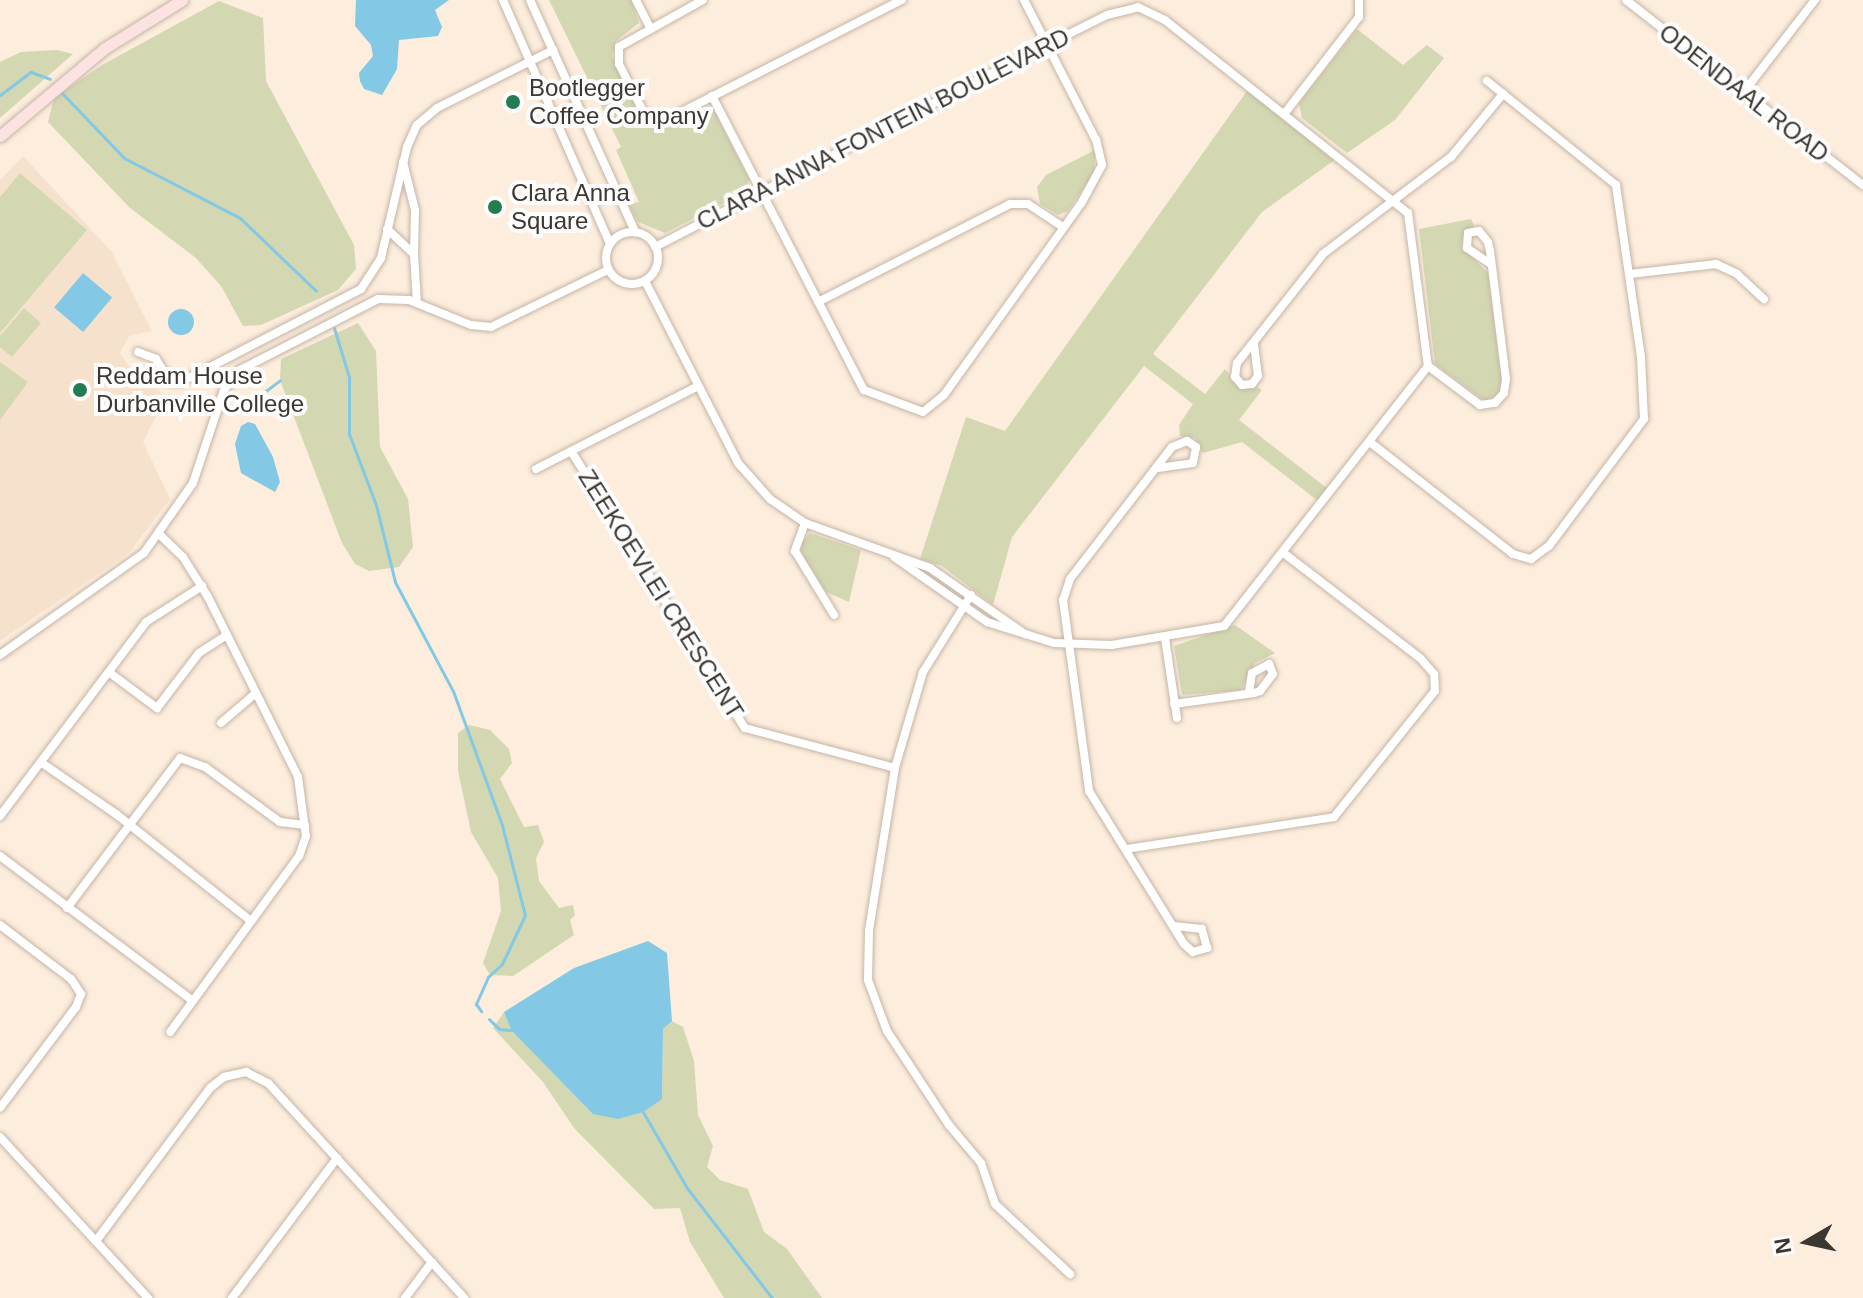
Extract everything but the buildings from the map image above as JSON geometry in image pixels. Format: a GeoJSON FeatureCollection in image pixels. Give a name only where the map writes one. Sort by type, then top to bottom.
{"type":"FeatureCollection","features":[{"type":"Feature","properties":{"kind":"main road"},"geometry":{"type":"LineString","coordinates":[[0,136],[105,48],[182,0]]}},
{"type":"Feature","properties":{"kind":"street"},"geometry":{"type":"LineString","coordinates":[[503,0],[610,244],[608,270]]}},
{"type":"Feature","properties":{"kind":"street"},"geometry":{"type":"LineString","coordinates":[[530,0],[635,232],[655,247],[657,266],[645,281],[627,284],[608,270]]}},
{"type":"Feature","properties":{"kind":"street"},"geometry":{"type":"LineString","coordinates":[[636,0],[650,27]]}},
{"type":"Feature","properties":{"kind":"street"},"geometry":{"type":"LineString","coordinates":[[703,0],[625,40],[617,56],[645,115],[662,121],[902,0]]}},
{"type":"Feature","properties":{"kind":"street"},"geometry":{"type":"LineString","coordinates":[[712,96],[864,390],[905,409],[929,410],[1095,182],[1102,158],[1024,0]]}},
{"type":"Feature","properties":{"kind":"street"},"geometry":{"type":"LineString","coordinates":[[1285,113],[1359,17],[1359,0]]}},
{"type":"Feature","properties":{"kind":"street"},"geometry":{"type":"LineString","coordinates":[[1743,93],[1815,0]]}},
{"type":"Feature","properties":{"kind":"street","name":"ODENDAAL ROAD"},"geometry":{"type":"LineString","coordinates":[[1631,1],[1743,93],[1863,185]]}},
{"type":"Feature","properties":{"kind":"street","name":"CLARA ANNA FONTEIN BOULEVARD"},"geometry":{"type":"LineString","coordinates":[[655,247],[1107,15],[1138,7],[1163,19],[1396,199],[1415,234],[1428,366]]}},
{"type":"Feature","properties":{"kind":"street"},"geometry":{"type":"LineString","coordinates":[[138,352],[156,359],[166,379],[181,382],[361,289],[375,273],[413,132],[430,113],[553,50]]}},
{"type":"Feature","properties":{"kind":"street"},"geometry":{"type":"LineString","coordinates":[[1371,443],[1513,554],[1525,559],[1539,555],[1644,419],[1646,399],[1622,203],[1612,180],[1487,81]]}},
{"type":"Feature","properties":{"kind":"street"},"geometry":{"type":"LineString","coordinates":[[1254,344],[1258,376],[1252,384],[1242,385],[1235,368],[1323,254],[1463,146],[1503,94]]}},
{"type":"Feature","properties":{"kind":"street"},"geometry":{"type":"LineString","coordinates":[[403,162],[415,210],[417,303]]}},
{"type":"Feature","properties":{"kind":"street"},"geometry":{"type":"LineString","coordinates":[[818,302],[1010,204],[1028,204],[1063,227]]}},
{"type":"Feature","properties":{"kind":"street"},"geometry":{"type":"LineString","coordinates":[[387,229],[414,254]]}},
{"type":"Feature","properties":{"kind":"street"},"geometry":{"type":"LineString","coordinates":[[610,244],[621,234],[635,232]]}},
{"type":"Feature","properties":{"kind":"street"},"geometry":{"type":"LineString","coordinates":[[894,557],[963,608],[1002,630],[1070,646],[1165,638],[1224,626],[1285,554],[1428,366],[1480,405],[1495,403],[1504,393],[1491,264]]}},
{"type":"Feature","properties":{"kind":"street"},"geometry":{"type":"LineString","coordinates":[[1630,274],[1716,264],[1737,274],[1764,299]]}},
{"type":"Feature","properties":{"kind":"street"},"geometry":{"type":"LineString","coordinates":[[0,655],[126,568],[159,534],[193,483],[224,390],[236,374],[371,302],[393,298],[417,303],[471,325],[491,327],[608,270]]}},
{"type":"Feature","properties":{"kind":"street"},"geometry":{"type":"LineString","coordinates":[[645,281],[698,386],[753,484],[805,523],[930,568],[1025,634]]}},
{"type":"Feature","properties":{"kind":"street","name":"ZEEKOEVLEI CRESCENT"},"geometry":{"type":"LineString","coordinates":[[536,469],[698,386]]}},
{"type":"Feature","properties":{"kind":"street"},"geometry":{"type":"LineString","coordinates":[[1158,468],[1193,463],[1196,447],[1187,441],[1175,445],[1070,579],[1063,600],[1087,785],[1174,926]]}},
{"type":"Feature","properties":{"kind":"street","name":"ZEEKOEVLEI CRESCENT"},"geometry":{"type":"LineString","coordinates":[[571,451],[745,728],[895,768]]}},
{"type":"Feature","properties":{"kind":"street"},"geometry":{"type":"LineString","coordinates":[[805,523],[795,551],[834,615]]}},
{"type":"Feature","properties":{"kind":"street"},"geometry":{"type":"LineString","coordinates":[[159,534],[202,586],[227,635],[302,787],[305,825],[305,846],[170,1032]]}},
{"type":"Feature","properties":{"kind":"street"},"geometry":{"type":"LineString","coordinates":[[1126,849],[1334,817],[1435,691],[1434,674],[1420,658],[1285,554]]}},
{"type":"Feature","properties":{"kind":"street"},"geometry":{"type":"LineString","coordinates":[[0,816],[146,622],[202,586]]}},
{"type":"Feature","properties":{"kind":"street"},"geometry":{"type":"LineString","coordinates":[[971,595],[923,672],[895,768],[869,931],[868,980],[887,1031],[949,1125],[981,1163],[995,1204],[1070,1274]]}},
{"type":"Feature","properties":{"kind":"street"},"geometry":{"type":"LineString","coordinates":[[110,673],[157,708],[199,653],[227,635]]}},
{"type":"Feature","properties":{"kind":"street"},"geometry":{"type":"LineString","coordinates":[[1165,638],[1177,718]]}},
{"type":"Feature","properties":{"kind":"street"},"geometry":{"type":"LineString","coordinates":[[221,723],[256,693]]}},
{"type":"Feature","properties":{"kind":"street"},"geometry":{"type":"LineString","coordinates":[[1174,704],[1249,693]]}},
{"type":"Feature","properties":{"kind":"street"},"geometry":{"type":"LineString","coordinates":[[67,908],[170,766],[186,757],[280,822],[305,825]]}},
{"type":"Feature","properties":{"kind":"street"},"geometry":{"type":"LineString","coordinates":[[42,763],[126,823],[251,921]]}},
{"type":"Feature","properties":{"kind":"street"},"geometry":{"type":"LineString","coordinates":[[0,856],[193,1001]]}},
{"type":"Feature","properties":{"kind":"street"},"geometry":{"type":"LineString","coordinates":[[0,925],[71,979],[81,994],[76,1007],[0,1108]]}},
{"type":"Feature","properties":{"kind":"street"},"geometry":{"type":"LineString","coordinates":[[96,1241],[210,1088],[230,1074],[262,1078],[464,1298]]}},
{"type":"Feature","properties":{"kind":"street"},"geometry":{"type":"LineString","coordinates":[[0,1137],[148,1298]]}},
{"type":"Feature","properties":{"kind":"street"},"geometry":{"type":"LineString","coordinates":[[232,1298],[337,1158]]}},
{"type":"Feature","properties":{"kind":"street"},"geometry":{"type":"LineString","coordinates":[[405,1298],[432,1262]]}},
{"type":"Feature","properties":{"kind":"shaded area","name":"Reddam House Durbanville College"},"geometry":{"type":"Polygon","coordinates":[[[23,156],[111,251],[152,331],[129,336],[120,353],[139,380],[149,370],[164,400],[143,442],[170,499],[129,553],[0,641],[0,180],[23,156]]]}},
{"type":"Feature","properties":{"kind":"green space"},"geometry":{"type":"Polygon","coordinates":[[[549,0],[631,0],[639,23],[616,41],[612,56],[640,115],[661,126],[702,107],[713,109],[749,179],[746,192],[665,233],[638,222],[628,204],[639,202],[616,150],[621,147],[549,0]]]}},
{"type":"Feature","properties":{"kind":"green space"},"geometry":{"type":"Polygon","coordinates":[[[219,1],[263,18],[266,81],[354,245],[356,269],[338,290],[261,325],[243,326],[221,286],[196,258],[130,208],[48,122],[54,98],[102,65],[219,1]]]}},
{"type":"Feature","properties":{"kind":"green space"},"geometry":{"type":"Polygon","coordinates":[[[1357,29],[1403,65],[1427,45],[1444,58],[1395,120],[1347,153],[1302,118],[1299,103],[1357,29]]]}},
{"type":"Feature","properties":{"kind":"green space"},"geometry":{"type":"Polygon","coordinates":[[[57,50],[73,54],[0,118],[0,62],[21,52],[57,50]]]}},
{"type":"Feature","properties":{"kind":"green space"},"geometry":{"type":"Polygon","coordinates":[[[1247,91],[1336,159],[1262,212],[1153,354],[1205,394],[1225,369],[1239,387],[1262,390],[1239,420],[1328,489],[1318,501],[1242,442],[1203,453],[1195,438],[1180,436],[1179,425],[1193,404],[1144,366],[1012,537],[993,605],[942,566],[920,559],[966,417],[1005,431],[1247,91]]]}},
{"type":"Feature","properties":{"kind":"green space"},"geometry":{"type":"Polygon","coordinates":[[[1095,150],[1094,173],[1068,211],[1058,215],[1040,204],[1037,187],[1046,175],[1095,150]]]}},
{"type":"Feature","properties":{"kind":"green space"},"geometry":{"type":"Polygon","coordinates":[[[20,173],[87,230],[0,333],[0,197],[20,173]]]}},
{"type":"Feature","properties":{"kind":"green space"},"geometry":{"type":"Polygon","coordinates":[[[1471,219],[1474,226],[1464,233],[1461,246],[1488,273],[1502,383],[1498,394],[1485,401],[1435,364],[1419,229],[1471,219]]]}},
{"type":"Feature","properties":{"kind":"green space"},"geometry":{"type":"Polygon","coordinates":[[[24,308],[41,323],[12,357],[0,347],[0,336],[24,308]]]}},
{"type":"Feature","properties":{"kind":"green space"},"geometry":{"type":"Polygon","coordinates":[[[358,323],[376,351],[380,447],[408,499],[413,547],[399,567],[369,571],[355,564],[342,543],[280,380],[281,359],[358,323]]]}},
{"type":"Feature","properties":{"kind":"green space"},"geometry":{"type":"Polygon","coordinates":[[[0,362],[28,382],[0,420],[0,362]]]}},
{"type":"Feature","properties":{"kind":"green space"},"geometry":{"type":"Polygon","coordinates":[[[810,533],[861,550],[849,602],[826,592],[802,553],[801,544],[810,533]]]}},
{"type":"Feature","properties":{"kind":"green space"},"geometry":{"type":"Polygon","coordinates":[[[1235,625],[1275,653],[1255,663],[1241,690],[1182,695],[1174,646],[1235,625]]]}},
{"type":"Feature","properties":{"kind":"green space"},"geometry":{"type":"Polygon","coordinates":[[[469,725],[490,730],[509,749],[512,763],[500,779],[524,827],[538,825],[544,842],[536,858],[539,881],[559,908],[573,905],[575,915],[570,920],[574,935],[513,976],[490,975],[483,963],[501,911],[498,878],[471,832],[458,771],[458,733],[469,725]]]}},
{"type":"Feature","properties":{"kind":"green space"},"geometry":{"type":"Polygon","coordinates":[[[504,1012],[511,1030],[593,1113],[618,1119],[662,1099],[663,1029],[672,1021],[683,1027],[694,1061],[698,1115],[713,1146],[707,1167],[720,1180],[748,1189],[764,1232],[787,1249],[822,1298],[724,1298],[690,1242],[680,1208],[654,1209],[574,1128],[543,1082],[493,1028],[504,1012]]]}},
{"type":"Feature","properties":{"kind":"water"},"geometry":{"type":"Polygon","coordinates":[[[356,0],[449,0],[435,10],[442,27],[438,36],[399,40],[397,69],[382,95],[364,89],[360,81],[359,73],[373,56],[371,45],[355,26],[356,0]]]}},
{"type":"Feature","properties":{"kind":"water"},"geometry":{"type":"Polygon","coordinates":[[[83,273],[112,297],[83,332],[54,307],[83,273]]]}},
{"type":"Feature","properties":{"kind":"water"},"geometry":{"type":"Polygon","coordinates":[[[181,309],[190,313],[194,322],[190,331],[181,335],[172,331],[168,322],[172,313],[181,309]]]}},
{"type":"Feature","properties":{"kind":"water"},"geometry":{"type":"Polygon","coordinates":[[[248,422],[255,424],[273,457],[280,482],[275,492],[241,473],[235,444],[241,426],[248,422]]]}},
{"type":"Feature","properties":{"kind":"water"},"geometry":{"type":"Polygon","coordinates":[[[648,941],[667,953],[672,1021],[663,1029],[662,1099],[643,1112],[618,1119],[593,1114],[511,1030],[504,1012],[574,968],[648,941]]]}},
{"type":"Feature","properties":{"kind":"waterway"},"geometry":{"type":"LineString","coordinates":[[0,95],[31,72],[50,79]]}},
{"type":"Feature","properties":{"kind":"waterway"},"geometry":{"type":"LineString","coordinates":[[61,92],[124,158],[240,218],[316,291]]}},
{"type":"Feature","properties":{"kind":"waterway"},"geometry":{"type":"LineString","coordinates":[[334,328],[349,377],[349,434],[376,505],[395,582],[453,691],[502,825],[525,915],[502,964],[488,977],[476,1004],[481,1011]]}},
{"type":"Feature","properties":{"kind":"waterway"},"geometry":{"type":"LineString","coordinates":[[263,393],[280,380]]}},
{"type":"Feature","properties":{"kind":"waterway"},"geometry":{"type":"LineString","coordinates":[[489,1019],[499,1029],[511,1030]]}},
{"type":"Feature","properties":{"kind":"waterway"},"geometry":{"type":"LineString","coordinates":[[643,1112],[687,1188],[772,1298]]}},
{"type":"Feature","properties":{"kind":"place","name":"Bootlegger Coffee Company"},"geometry":{"type":"Point","coordinates":[513,102]}},
{"type":"Feature","properties":{"kind":"place","name":"Clara Anna Square"},"geometry":{"type":"Point","coordinates":[495,207]}},
{"type":"Feature","properties":{"kind":"place","name":"Reddam House Durbanville College"},"geometry":{"type":"Point","coordinates":[80,390]}}]}
